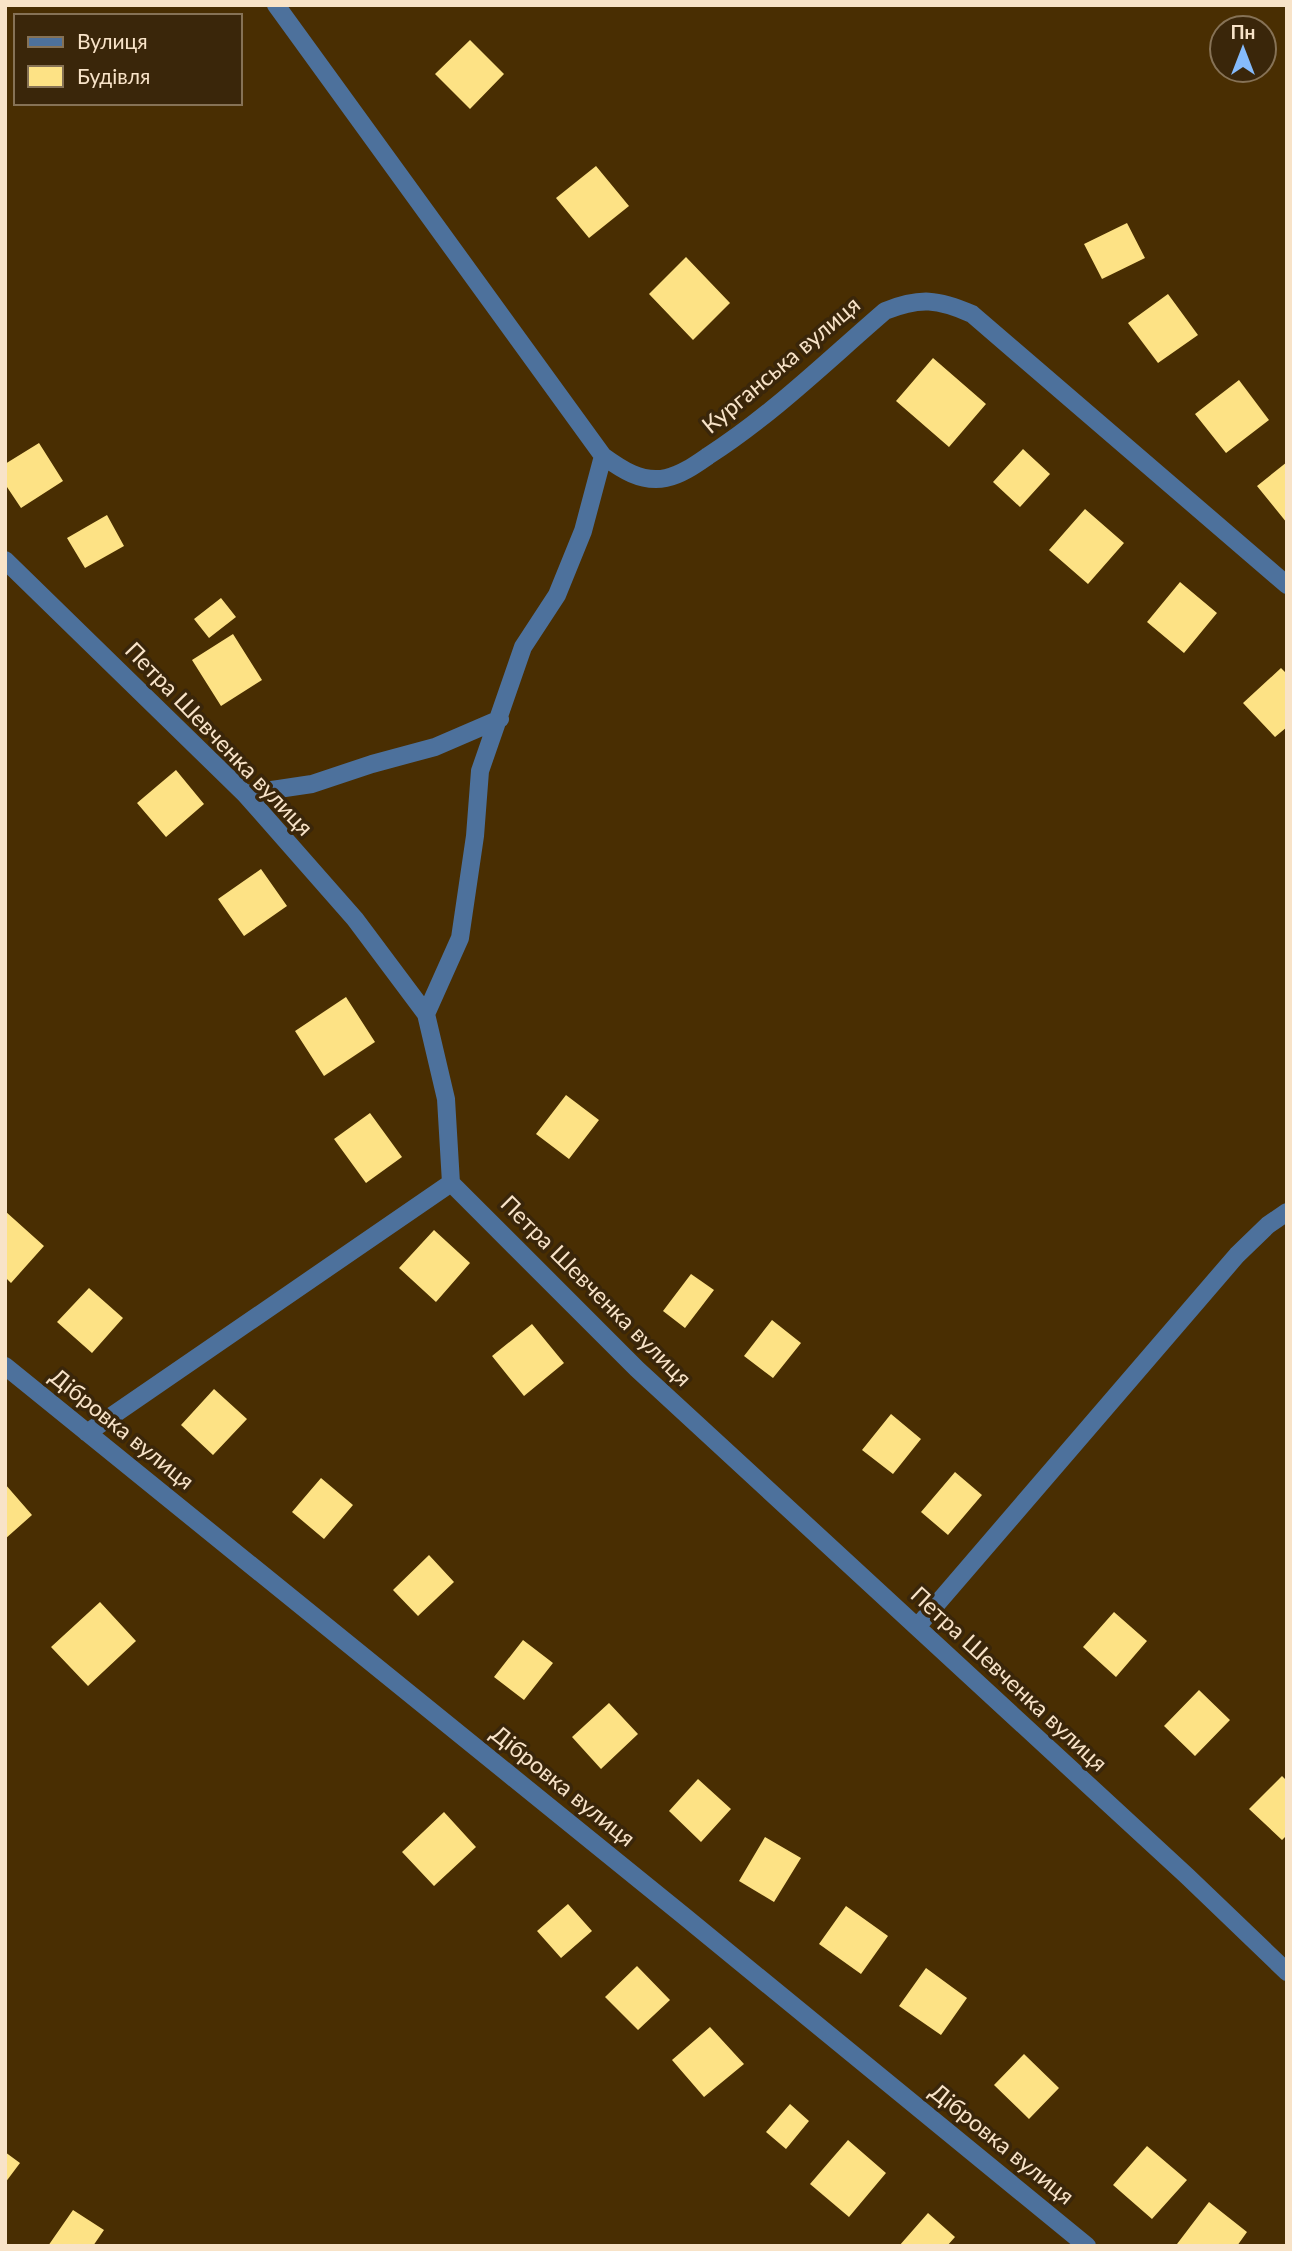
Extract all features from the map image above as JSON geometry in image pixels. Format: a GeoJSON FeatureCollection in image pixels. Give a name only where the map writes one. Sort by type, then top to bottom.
{"type":"FeatureCollection","features":[{"type":"Feature","properties":{"kind":"street","name":"Курганська вулиця"},"geometry":{"type":"LineString","coordinates":[[276,5],[603,456],[623,471],[648,480],[667,478],[687,470],[735,439],[885,311],[907,303],[930,300],[950,304],[972,314],[1287,585]]}},
{"type":"Feature","properties":{"kind":"street"},"geometry":{"type":"LineString","coordinates":[[426,1014],[460,939],[475,836],[480,771],[523,648],[557,595],[583,531],[603,456]]}},
{"type":"Feature","properties":{"kind":"street","name":"Петра Шевченка вулиця"},"geometry":{"type":"LineString","coordinates":[[5,560],[245,794],[355,919],[426,1014],[446,1099],[452,1183],[637,1369],[1187,1876],[1287,1972]]}},
{"type":"Feature","properties":{"kind":"street"},"geometry":{"type":"LineString","coordinates":[[245,794],[312,784],[435,747],[500,719]]}},
{"type":"Feature","properties":{"kind":"street"},"geometry":{"type":"LineString","coordinates":[[87,1433],[452,1183]]}},
{"type":"Feature","properties":{"kind":"street"},"geometry":{"type":"LineString","coordinates":[[917,1627],[1237,1255],[1268,1225],[1287,1212]]}},
{"type":"Feature","properties":{"kind":"street","name":"Дібровка вулиця"},"geometry":{"type":"LineString","coordinates":[[5,1366],[1087,2246]]}},
{"type":"Feature","properties":{"kind":"building"},"geometry":{"type":"Polygon","coordinates":[[[470,40],[504,74],[470,109],[435,74],[470,40]]]}},
{"type":"Feature","properties":{"kind":"building"},"geometry":{"type":"Polygon","coordinates":[[[596,166],[629,206],[589,238],[556,198],[596,166]]]}},
{"type":"Feature","properties":{"kind":"building"},"geometry":{"type":"Polygon","coordinates":[[[1127,223],[1145,258],[1102,279],[1084,244],[1127,223]]]}},
{"type":"Feature","properties":{"kind":"building"},"geometry":{"type":"Polygon","coordinates":[[[686,257],[730,303],[693,340],[649,294],[686,257]]]}},
{"type":"Feature","properties":{"kind":"building"},"geometry":{"type":"Polygon","coordinates":[[[1168,294],[1198,335],[1158,363],[1128,323],[1168,294]]]}},
{"type":"Feature","properties":{"kind":"building"},"geometry":{"type":"Polygon","coordinates":[[[933,358],[986,404],[949,447],[896,401],[933,358]]]}},
{"type":"Feature","properties":{"kind":"building"},"geometry":{"type":"Polygon","coordinates":[[[1239,380],[1269,420],[1226,453],[1195,414],[1239,380]]]}},
{"type":"Feature","properties":{"kind":"building"},"geometry":{"type":"Polygon","coordinates":[[[39,443],[63,481],[21,508],[5,484],[5,464],[39,443]]]}},
{"type":"Feature","properties":{"kind":"building"},"geometry":{"type":"Polygon","coordinates":[[[1023,449],[1050,474],[1020,507],[993,482],[1023,449]]]}},
{"type":"Feature","properties":{"kind":"building"},"geometry":{"type":"Polygon","coordinates":[[[1287,462],[1287,523],[1257,486],[1287,462]]]}},
{"type":"Feature","properties":{"kind":"building"},"geometry":{"type":"Polygon","coordinates":[[[1085,509],[1124,543],[1088,584],[1049,550],[1085,509]]]}},
{"type":"Feature","properties":{"kind":"building"},"geometry":{"type":"Polygon","coordinates":[[[107,515],[124,546],[85,568],[67,538],[107,515]]]}},
{"type":"Feature","properties":{"kind":"building"},"geometry":{"type":"Polygon","coordinates":[[[1180,582],[1217,613],[1184,653],[1147,622],[1180,582]]]}},
{"type":"Feature","properties":{"kind":"building"},"geometry":{"type":"Polygon","coordinates":[[[221,598],[236,617],[209,638],[194,619],[221,598]]]}},
{"type":"Feature","properties":{"kind":"building"},"geometry":{"type":"Polygon","coordinates":[[[233,634],[262,680],[221,706],[192,660],[233,634]]]}},
{"type":"Feature","properties":{"kind":"building"},"geometry":{"type":"Polygon","coordinates":[[[1281,668],[1287,674],[1287,727],[1275,737],[1243,703],[1281,668]]]}},
{"type":"Feature","properties":{"kind":"building"},"geometry":{"type":"Polygon","coordinates":[[[176,770],[204,804],[166,837],[137,803],[176,770]]]}},
{"type":"Feature","properties":{"kind":"building"},"geometry":{"type":"Polygon","coordinates":[[[261,869],[287,906],[244,936],[218,899],[261,869]]]}},
{"type":"Feature","properties":{"kind":"building"},"geometry":{"type":"Polygon","coordinates":[[[346,997],[375,1042],[324,1076],[295,1031],[346,997]]]}},
{"type":"Feature","properties":{"kind":"building"},"geometry":{"type":"Polygon","coordinates":[[[566,1095],[599,1120],[569,1159],[536,1134],[566,1095]]]}},
{"type":"Feature","properties":{"kind":"building"},"geometry":{"type":"Polygon","coordinates":[[[370,1113],[402,1157],[366,1183],[334,1139],[370,1113]]]}},
{"type":"Feature","properties":{"kind":"building"},"geometry":{"type":"Polygon","coordinates":[[[5,1211],[44,1246],[11,1283],[5,1277],[5,1211]]]}},
{"type":"Feature","properties":{"kind":"building"},"geometry":{"type":"Polygon","coordinates":[[[434,1230],[470,1263],[436,1302],[399,1268],[434,1230]]]}},
{"type":"Feature","properties":{"kind":"building"},"geometry":{"type":"Polygon","coordinates":[[[691,1274],[714,1290],[685,1328],[663,1311],[691,1274]]]}},
{"type":"Feature","properties":{"kind":"building"},"geometry":{"type":"Polygon","coordinates":[[[89,1288],[123,1318],[92,1353],[57,1322],[89,1288]]]}},
{"type":"Feature","properties":{"kind":"building"},"geometry":{"type":"Polygon","coordinates":[[[772,1320],[801,1343],[773,1378],[744,1356],[772,1320]]]}},
{"type":"Feature","properties":{"kind":"building"},"geometry":{"type":"Polygon","coordinates":[[[532,1324],[564,1363],[524,1396],[492,1356],[532,1324]]]}},
{"type":"Feature","properties":{"kind":"building"},"geometry":{"type":"Polygon","coordinates":[[[214,1389],[247,1419],[213,1455],[181,1425],[214,1389]]]}},
{"type":"Feature","properties":{"kind":"building"},"geometry":{"type":"Polygon","coordinates":[[[891,1414],[921,1439],[893,1474],[862,1450],[891,1414]]]}},
{"type":"Feature","properties":{"kind":"building"},"geometry":{"type":"Polygon","coordinates":[[[955,1472],[982,1495],[948,1535],[921,1512],[955,1472]]]}},
{"type":"Feature","properties":{"kind":"building"},"geometry":{"type":"Polygon","coordinates":[[[321,1478],[353,1505],[324,1539],[292,1512],[321,1478]]]}},
{"type":"Feature","properties":{"kind":"building"},"geometry":{"type":"Polygon","coordinates":[[[5,1484],[32,1515],[5,1539],[5,1484]]]}},
{"type":"Feature","properties":{"kind":"building"},"geometry":{"type":"Polygon","coordinates":[[[429,1555],[454,1582],[418,1616],[393,1590],[429,1555]]]}},
{"type":"Feature","properties":{"kind":"building"},"geometry":{"type":"Polygon","coordinates":[[[100,1602],[136,1641],[88,1686],[51,1647],[100,1602]]]}},
{"type":"Feature","properties":{"kind":"building"},"geometry":{"type":"Polygon","coordinates":[[[1114,1612],[1147,1641],[1116,1677],[1083,1647],[1114,1612]]]}},
{"type":"Feature","properties":{"kind":"building"},"geometry":{"type":"Polygon","coordinates":[[[523,1640],[553,1663],[524,1700],[494,1677],[523,1640]]]}},
{"type":"Feature","properties":{"kind":"building"},"geometry":{"type":"Polygon","coordinates":[[[1199,1690],[1230,1720],[1195,1756],[1164,1726],[1199,1690]]]}},
{"type":"Feature","properties":{"kind":"building"},"geometry":{"type":"Polygon","coordinates":[[[609,1703],[638,1734],[601,1769],[572,1737],[609,1703]]]}},
{"type":"Feature","properties":{"kind":"building"},"geometry":{"type":"Polygon","coordinates":[[[1282,1776],[1287,1781],[1287,1835],[1282,1840],[1249,1809],[1282,1776]]]}},
{"type":"Feature","properties":{"kind":"building"},"geometry":{"type":"Polygon","coordinates":[[[698,1779],[731,1809],[701,1842],[669,1811],[698,1779]]]}},
{"type":"Feature","properties":{"kind":"building"},"geometry":{"type":"Polygon","coordinates":[[[444,1812],[476,1847],[434,1886],[402,1852],[444,1812]]]}},
{"type":"Feature","properties":{"kind":"building"},"geometry":{"type":"Polygon","coordinates":[[[765,1837],[801,1858],[774,1902],[739,1881],[765,1837]]]}},
{"type":"Feature","properties":{"kind":"building"},"geometry":{"type":"Polygon","coordinates":[[[568,1904],[592,1931],[561,1958],[537,1931],[568,1904]]]}},
{"type":"Feature","properties":{"kind":"building"},"geometry":{"type":"Polygon","coordinates":[[[846,1906],[888,1936],[861,1974],[819,1944],[846,1906]]]}},
{"type":"Feature","properties":{"kind":"building"},"geometry":{"type":"Polygon","coordinates":[[[637,1966],[670,2000],[638,2030],[605,1997],[637,1966]]]}},
{"type":"Feature","properties":{"kind":"building"},"geometry":{"type":"Polygon","coordinates":[[[926,1968],[967,1998],[941,2035],[899,2006],[926,1968]]]}},
{"type":"Feature","properties":{"kind":"building"},"geometry":{"type":"Polygon","coordinates":[[[710,2027],[744,2064],[704,2097],[672,2060],[710,2027]]]}},
{"type":"Feature","properties":{"kind":"building"},"geometry":{"type":"Polygon","coordinates":[[[1024,2054],[1059,2088],[1029,2119],[994,2085],[1024,2054]]]}},
{"type":"Feature","properties":{"kind":"building"},"geometry":{"type":"Polygon","coordinates":[[[790,2104],[809,2121],[786,2149],[766,2132],[790,2104]]]}},
{"type":"Feature","properties":{"kind":"building"},"geometry":{"type":"Polygon","coordinates":[[[848,2140],[886,2173],[849,2217],[810,2184],[848,2140]]]}},
{"type":"Feature","properties":{"kind":"building"},"geometry":{"type":"Polygon","coordinates":[[[1147,2146],[1187,2180],[1152,2219],[1113,2185],[1147,2146]]]}},
{"type":"Feature","properties":{"kind":"building"},"geometry":{"type":"Polygon","coordinates":[[[5,2152],[20,2163],[5,2183],[5,2152]]]}},
{"type":"Feature","properties":{"kind":"building"},"geometry":{"type":"Polygon","coordinates":[[[1209,2202],[1247,2232],[1237,2246],[1179,2246],[1177,2244],[1209,2202]]]}},
{"type":"Feature","properties":{"kind":"building"},"geometry":{"type":"Polygon","coordinates":[[[73,2210],[104,2230],[93,2246],[48,2246],[73,2210]]]}},
{"type":"Feature","properties":{"kind":"building"},"geometry":{"type":"Polygon","coordinates":[[[928,2213],[955,2237],[947,2246],[899,2246],[928,2213]]]}}]}
